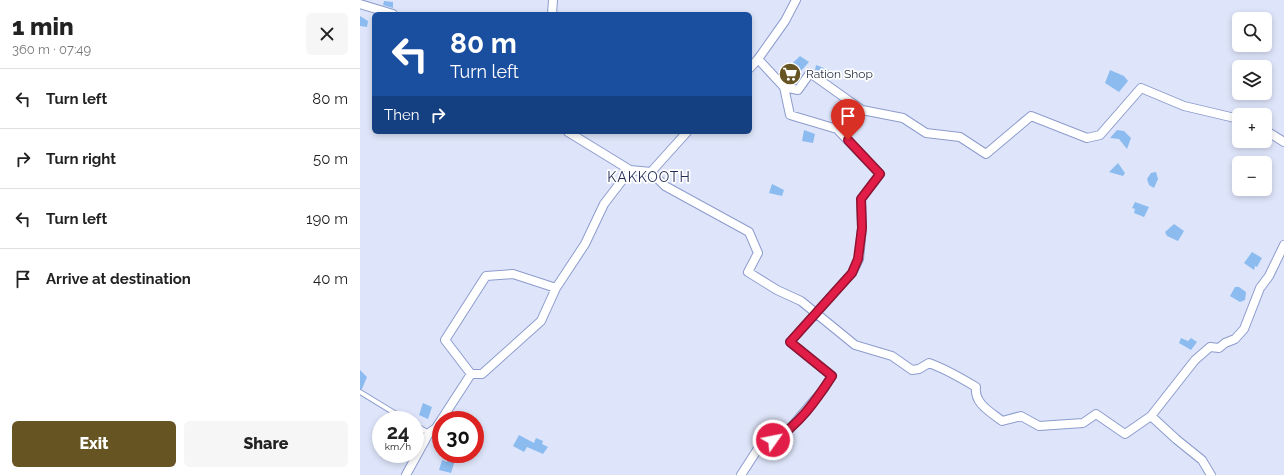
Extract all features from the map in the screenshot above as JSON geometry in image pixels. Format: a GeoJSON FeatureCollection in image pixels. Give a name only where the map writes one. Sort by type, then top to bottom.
{"type":"FeatureCollection","features":[{"type":"Feature","properties":{"kind":"street"},"geometry":{"type":"LineString","coordinates":[[552,12],[553,0]]}},
{"type":"Feature","properties":{"kind":"street"},"geometry":{"type":"LineString","coordinates":[[752,66],[785,21],[796,0]]}},
{"type":"Feature","properties":{"kind":"street"},"geometry":{"type":"LineString","coordinates":[[360,4],[386,12]]}},
{"type":"Feature","properties":{"kind":"street"},"geometry":{"type":"LineString","coordinates":[[741,475],[759,447],[786,432],[823,390],[832,376],[790,342],[852,273],[858,259],[862,228],[861,199],[880,174],[837,128],[790,115],[784,87],[758,59]]}},
{"type":"Feature","properties":{"kind":"street"},"geometry":{"type":"LineString","coordinates":[[784,87],[798,90],[810,73],[862,110],[903,118],[926,133],[960,137],[986,154],[1031,116],[1086,138],[1100,135],[1141,88],[1184,106],[1232,117]]}},
{"type":"Feature","properties":{"kind":"street"},"geometry":{"type":"LineString","coordinates":[[571,134],[630,170],[651,172],[665,186],[749,232],[758,253],[748,272],[777,290],[801,302],[855,345],[892,356],[912,370],[920,369],[929,363],[941,367],[976,388],[976,395],[981,405],[1002,421],[1021,416],[1039,426],[1083,423],[1096,414],[1125,434],[1151,416],[1194,360],[1210,347],[1219,348],[1225,342],[1235,339],[1244,329],[1260,288],[1269,276],[1284,245]]}},
{"type":"Feature","properties":{"kind":"street"},"geometry":{"type":"LineString","coordinates":[[651,172],[685,134]]}},
{"type":"Feature","properties":{"kind":"street"},"geometry":{"type":"LineString","coordinates":[[1272,134],[1284,142]]}},
{"type":"Feature","properties":{"kind":"street"},"geometry":{"type":"LineString","coordinates":[[471,374],[482,374],[541,321],[556,288],[586,244],[604,204],[630,170]]}},
{"type":"Feature","properties":{"kind":"street"},"geometry":{"type":"LineString","coordinates":[[471,374],[445,340],[486,276],[513,274],[556,288]]}},
{"type":"Feature","properties":{"kind":"street"},"geometry":{"type":"LineString","coordinates":[[406,475],[429,433],[436,428],[471,374]]}},
{"type":"Feature","properties":{"kind":"street"},"geometry":{"type":"LineString","coordinates":[[1151,416],[1202,460],[1211,475]]}},
{"type":"Feature","properties":{"kind":"lane"},"geometry":{"type":"LineString","coordinates":[[360,392],[391,411]]}},
{"type":"Feature","properties":{"kind":"lane"},"geometry":{"type":"LineString","coordinates":[[424,430],[429,433]]}},
{"type":"Feature","properties":{"kind":"building"},"geometry":{"type":"Polygon","coordinates":[[[384,1],[393,2],[393,8],[383,5],[384,1]]]}},
{"type":"Feature","properties":{"kind":"building"},"geometry":{"type":"Polygon","coordinates":[[[360,16],[368,21],[367,27],[360,26],[360,16]]]}},
{"type":"Feature","properties":{"kind":"building"},"geometry":{"type":"Polygon","coordinates":[[[800,56],[809,62],[792,81],[781,74],[800,56]]]}},
{"type":"Feature","properties":{"kind":"building"},"geometry":{"type":"Polygon","coordinates":[[[816,65],[829,70],[826,78],[815,70],[816,65]]]}},
{"type":"Feature","properties":{"kind":"building"},"geometry":{"type":"Polygon","coordinates":[[[1110,70],[1124,76],[1128,81],[1119,92],[1105,83],[1110,70]]]}},
{"type":"Feature","properties":{"kind":"building"},"geometry":{"type":"Polygon","coordinates":[[[837,107],[848,113],[844,122],[834,117],[837,107]]]}},
{"type":"Feature","properties":{"kind":"building"},"geometry":{"type":"Polygon","coordinates":[[[804,130],[815,134],[813,143],[802,141],[804,130]]]}},
{"type":"Feature","properties":{"kind":"building"},"geometry":{"type":"Polygon","coordinates":[[[1117,130],[1124,131],[1131,138],[1127,149],[1119,139],[1110,138],[1117,130]]]}},
{"type":"Feature","properties":{"kind":"building"},"geometry":{"type":"Polygon","coordinates":[[[1118,163],[1125,173],[1123,176],[1109,172],[1118,163]]]}},
{"type":"Feature","properties":{"kind":"building"},"geometry":{"type":"Polygon","coordinates":[[[1156,172],[1158,179],[1154,188],[1149,185],[1147,179],[1151,173],[1156,172]]]}},
{"type":"Feature","properties":{"kind":"building"},"geometry":{"type":"Polygon","coordinates":[[[772,184],[784,190],[782,196],[769,193],[772,184]]]}},
{"type":"Feature","properties":{"kind":"building"},"geometry":{"type":"Polygon","coordinates":[[[1135,202],[1149,207],[1144,217],[1134,213],[1135,209],[1132,208],[1135,202]]]}},
{"type":"Feature","properties":{"kind":"building"},"geometry":{"type":"Polygon","coordinates":[[[1174,224],[1184,231],[1178,241],[1167,236],[1165,232],[1174,224]]]}},
{"type":"Feature","properties":{"kind":"building"},"geometry":{"type":"Polygon","coordinates":[[[1252,252],[1262,258],[1257,267],[1255,266],[1254,270],[1244,263],[1252,252]]]}},
{"type":"Feature","properties":{"kind":"building"},"geometry":{"type":"Polygon","coordinates":[[[1235,287],[1239,287],[1246,292],[1245,300],[1240,302],[1230,296],[1235,287]]]}},
{"type":"Feature","properties":{"kind":"building"},"geometry":{"type":"Polygon","coordinates":[[[1181,338],[1188,341],[1191,338],[1197,342],[1191,350],[1179,343],[1181,338]]]}},
{"type":"Feature","properties":{"kind":"building"},"geometry":{"type":"Polygon","coordinates":[[[360,370],[367,377],[362,389],[360,389],[360,370]]]}},
{"type":"Feature","properties":{"kind":"building"},"geometry":{"type":"Polygon","coordinates":[[[423,403],[432,407],[428,419],[424,417],[424,411],[420,411],[423,403]]]}},
{"type":"Feature","properties":{"kind":"building"},"geometry":{"type":"Polygon","coordinates":[[[519,435],[534,443],[536,438],[543,441],[542,444],[548,447],[543,454],[527,447],[524,452],[513,446],[519,435]]]}},
{"type":"Feature","properties":{"kind":"building"},"geometry":{"type":"Polygon","coordinates":[[[441,463],[454,463],[451,473],[439,470],[441,463]]]}},
{"type":"Feature","properties":{"kind":"place","name":"Ration Shop"},"geometry":{"type":"Point","coordinates":[790,74]}},
{"type":"Feature","properties":{"kind":"district","name":"KAKKOOTH"},"geometry":{"type":"Point","coordinates":[649,177]}},
{"type":"Feature","properties":{"kind":"route"},"geometry":{"type":"LineString","coordinates":[[773,440],[786,432],[823,390],[832,376],[790,342],[852,273],[858,259],[862,228],[861,199],[880,174],[848,140]]}}]}
